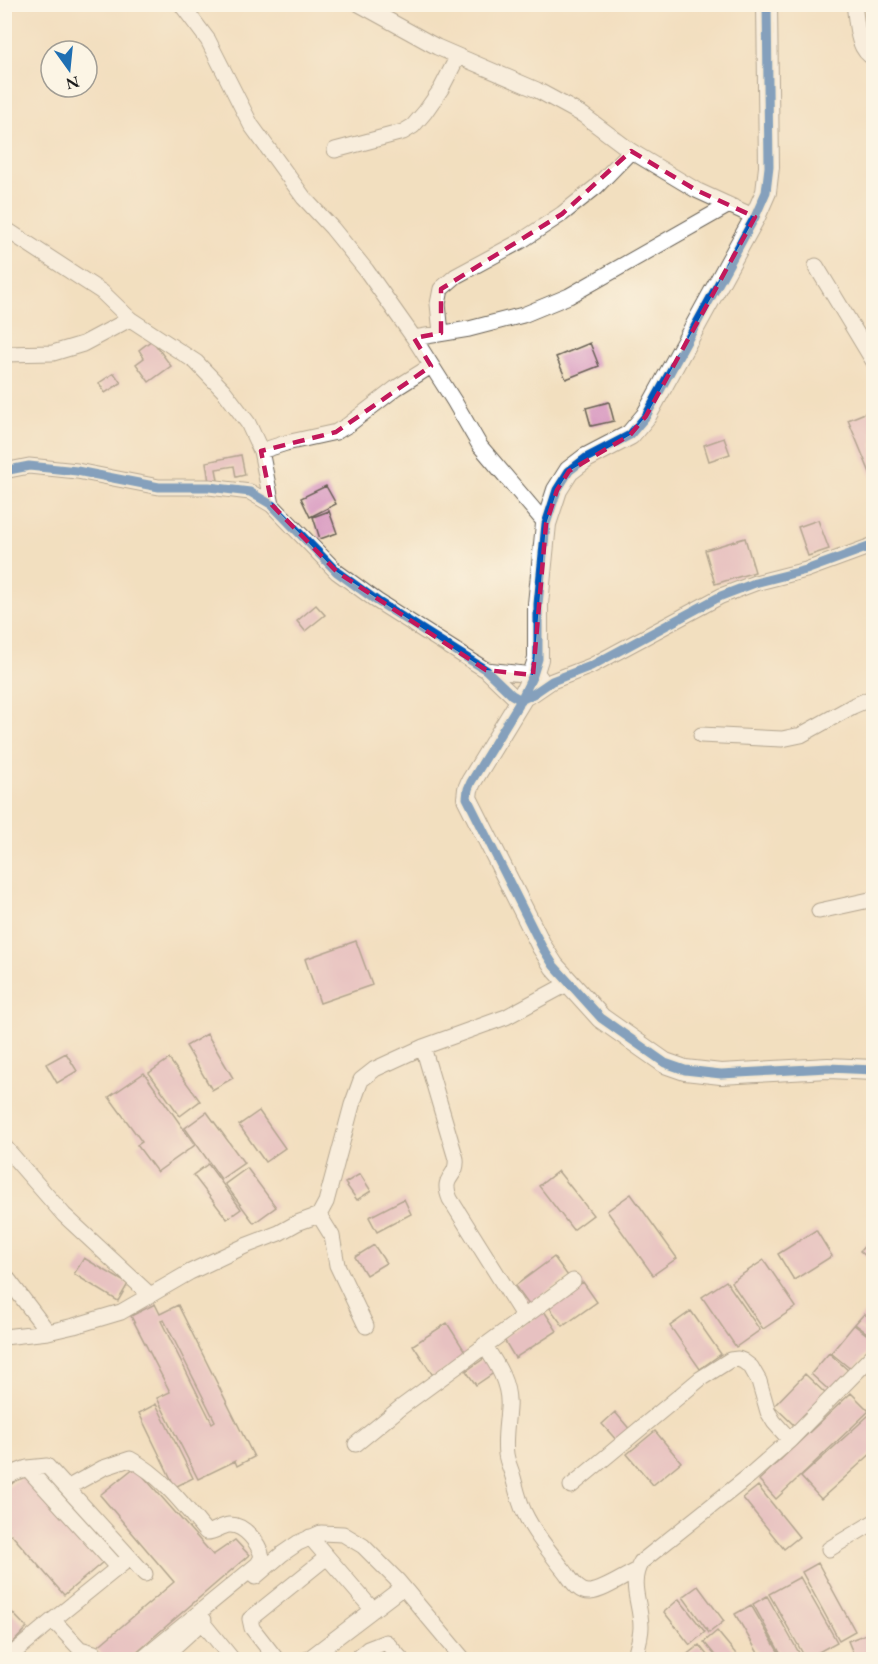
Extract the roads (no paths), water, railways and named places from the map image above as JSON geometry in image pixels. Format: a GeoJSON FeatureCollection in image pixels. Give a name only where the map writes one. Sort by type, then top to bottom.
{"type":"FeatureCollection","features":[{"type":"Feature","properties":{"kind":"street"},"geometry":{"type":"LineString","coordinates":[[181,4],[208,40],[251,125],[304,198],[366,270],[414,338],[480,446],[546,524]]}},
{"type":"Feature","properties":{"kind":"street"},"geometry":{"type":"LineString","coordinates":[[359,4],[393,24],[458,56],[537,90],[583,115],[632,152],[696,190],[755,217]]}},
{"type":"Feature","properties":{"kind":"street"},"geometry":{"type":"LineString","coordinates":[[543,678],[538,659],[538,604],[546,524],[557,490],[569,471],[586,458],[630,435],[646,416],[755,217],[766,192],[769,167],[767,4]]}},
{"type":"Feature","properties":{"kind":"street"},"geometry":{"type":"LineString","coordinates":[[854,4],[861,44],[865,52],[873,58]]}},
{"type":"Feature","properties":{"kind":"street"},"geometry":{"type":"LineString","coordinates":[[335,150],[403,132],[413,126],[441,89],[458,56]]}},
{"type":"Feature","properties":{"kind":"street"},"geometry":{"type":"LineString","coordinates":[[441,333],[438,304],[441,290],[456,276],[521,242],[562,214],[596,187],[632,152]]}},
{"type":"Feature","properties":{"kind":"street"},"geometry":{"type":"LineString","coordinates":[[414,338],[470,329],[523,315],[569,296],[729,205]]}},
{"type":"Feature","properties":{"kind":"street"},"geometry":{"type":"LineString","coordinates":[[4,228],[102,292],[130,319],[196,362],[224,391],[248,423],[261,452],[272,505]]}},
{"type":"Feature","properties":{"kind":"street"},"geometry":{"type":"LineString","coordinates":[[816,267],[873,362]]}},
{"type":"Feature","properties":{"kind":"street"},"geometry":{"type":"LineString","coordinates":[[4,354],[53,353],[83,344],[130,319]]}},
{"type":"Feature","properties":{"kind":"street"},"geometry":{"type":"LineString","coordinates":[[261,452],[286,443],[336,432],[396,388],[431,366]]}},
{"type":"Feature","properties":{"kind":"street"},"geometry":{"type":"LineString","coordinates":[[4,471],[29,466],[77,471],[159,487],[209,487],[250,492],[272,505],[337,572],[377,601],[486,670],[512,695],[521,700]]}},
{"type":"Feature","properties":{"kind":"street"},"geometry":{"type":"LineString","coordinates":[[486,670],[543,678],[591,666],[721,596],[755,583],[806,570],[873,544]]}},
{"type":"Feature","properties":{"kind":"street"},"geometry":{"type":"LineString","coordinates":[[543,678],[521,700],[471,782],[467,798],[542,947],[554,966],[601,1018],[665,1062],[685,1070],[721,1074],[828,1068],[873,1070]]}},
{"type":"Feature","properties":{"kind":"street"},"geometry":{"type":"LineString","coordinates":[[701,735],[782,739],[801,735],[873,697]]}},
{"type":"Feature","properties":{"kind":"street"},"geometry":{"type":"LineString","coordinates":[[819,911],[873,899]]}},
{"type":"Feature","properties":{"kind":"street"},"geometry":{"type":"LineString","coordinates":[[4,1337],[48,1332],[121,1312],[190,1272],[319,1215],[326,1202],[361,1080],[375,1068],[423,1047],[506,1017],[569,983]]}},
{"type":"Feature","properties":{"kind":"street"},"geometry":{"type":"LineString","coordinates":[[423,1047],[456,1159],[457,1167],[446,1183],[446,1190],[524,1317]]}},
{"type":"Feature","properties":{"kind":"street"},"geometry":{"type":"LineString","coordinates":[[4,1146],[64,1215],[149,1294]]}},
{"type":"Feature","properties":{"kind":"street"},"geometry":{"type":"LineString","coordinates":[[319,1215],[332,1236],[337,1265],[366,1326]]}},
{"type":"Feature","properties":{"kind":"street"},"geometry":{"type":"LineString","coordinates":[[4,1274],[48,1332]]}},
{"type":"Feature","properties":{"kind":"street"},"geometry":{"type":"LineString","coordinates":[[356,1444],[400,1408],[573,1281]]}},
{"type":"Feature","properties":{"kind":"street"},"geometry":{"type":"LineString","coordinates":[[484,1345],[497,1363],[506,1385],[508,1406],[505,1433],[506,1455],[530,1524],[575,1585],[586,1592],[606,1587],[636,1571]]}},
{"type":"Feature","properties":{"kind":"street"},"geometry":{"type":"LineString","coordinates":[[634,1659],[641,1629],[640,1607],[634,1584],[636,1571],[641,1562],[749,1476],[790,1440],[873,1354]]}},
{"type":"Feature","properties":{"kind":"street"},"geometry":{"type":"LineString","coordinates":[[572,1486],[700,1378],[730,1360],[743,1361],[756,1374],[768,1413],[790,1440]]}},
{"type":"Feature","properties":{"kind":"street"},"geometry":{"type":"LineString","coordinates":[[68,1488],[103,1468],[130,1459],[144,1466],[168,1487],[206,1532],[210,1533],[226,1525],[238,1526],[245,1530],[261,1551],[262,1557],[258,1564],[141,1659]]}},
{"type":"Feature","properties":{"kind":"street"},"geometry":{"type":"LineString","coordinates":[[4,1477],[27,1468],[47,1466],[145,1574]]}},
{"type":"Feature","properties":{"kind":"street"},"geometry":{"type":"LineString","coordinates":[[27,1468],[117,1567]]}},
{"type":"Feature","properties":{"kind":"street"},"geometry":{"type":"LineString","coordinates":[[829,1549],[873,1522]]}},
{"type":"Feature","properties":{"kind":"street"},"geometry":{"type":"LineString","coordinates":[[160,1659],[282,1554],[298,1543],[321,1533],[343,1534],[363,1546],[403,1587],[458,1657]]}},
{"type":"Feature","properties":{"kind":"street"},"geometry":{"type":"LineString","coordinates":[[310,1537],[373,1610]]}},
{"type":"Feature","properties":{"kind":"street"},"geometry":{"type":"LineString","coordinates":[[5,1659],[130,1557]]}},
{"type":"Feature","properties":{"kind":"street"},"geometry":{"type":"LineString","coordinates":[[277,1659],[252,1628],[250,1619],[327,1557]]}},
{"type":"Feature","properties":{"kind":"street"},"geometry":{"type":"LineString","coordinates":[[308,1659],[403,1587]]}},
{"type":"Feature","properties":{"kind":"street"},"geometry":{"type":"LineString","coordinates":[[53,1620],[81,1654],[94,1653],[100,1659]]}},
{"type":"Feature","properties":{"kind":"street"},"geometry":{"type":"LineString","coordinates":[[202,1622],[233,1659]]}},
{"type":"Feature","properties":{"kind":"street"},"geometry":{"type":"LineString","coordinates":[[355,1659],[368,1649],[386,1642],[402,1659]]}}]}
